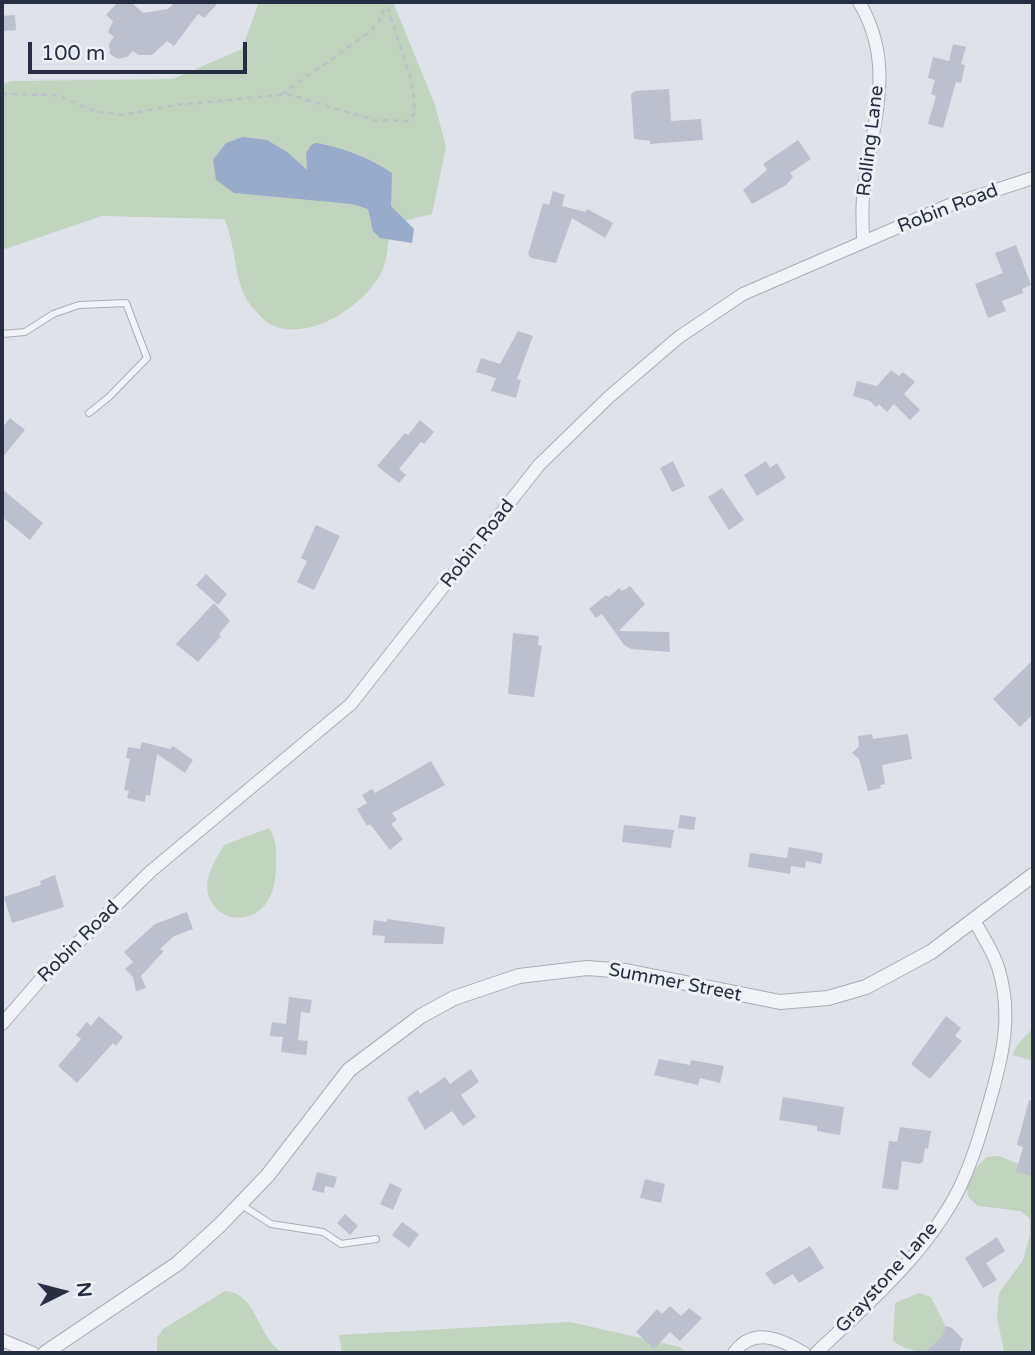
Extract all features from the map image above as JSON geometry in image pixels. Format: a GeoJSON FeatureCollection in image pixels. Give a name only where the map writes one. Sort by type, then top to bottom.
{"type":"FeatureCollection","features":[{"type":"Feature","properties":{"kind":"street","name":"Rolling Lane"},"geometry":{"type":"LineString","coordinates":[[859,2],[873,26],[879,59],[881,99],[863,191],[863,243]]}},
{"type":"Feature","properties":{"kind":"street","name":"Robin Road"},"geometry":{"type":"LineString","coordinates":[[2,1024],[41,979],[151,870],[351,704],[539,465],[609,397],[679,337],[743,294],[947,206],[1033,178]]}},
{"type":"Feature","properties":{"kind":"street","name":"Summer Street"},"geometry":{"type":"LineString","coordinates":[[45,1353],[177,1264],[240,1204],[303,1133],[349,1070],[421,1016],[490,984],[519,976],[587,968],[626,971],[756,999],[808,1001],[866,987],[896,972],[931,952],[1033,875]]}},
{"type":"Feature","properties":{"kind":"street","name":"Graystone Lane"},"geometry":{"type":"LineString","coordinates":[[816,1353],[856,1316],[936,1226],[958,1189],[978,1144],[1000,1065],[1006,1033],[1006,1002],[998,965],[974,920]]}},
{"type":"Feature","properties":{"kind":"street"},"geometry":{"type":"LineString","coordinates":[[734,1353],[749,1340],[762,1337],[774,1338],[804,1353]]}},
{"type":"Feature","properties":{"kind":"street"},"geometry":{"type":"LineString","coordinates":[[2,1340],[33,1353]]}},
{"type":"Feature","properties":{"kind":"lane"},"geometry":{"type":"LineString","coordinates":[[2,334],[25,332],[53,314],[79,305],[126,303],[147,358],[109,397],[89,413]]}},
{"type":"Feature","properties":{"kind":"lane"},"geometry":{"type":"LineString","coordinates":[[240,1204],[271,1224],[323,1231],[341,1244],[376,1239]]}},
{"type":"Feature","properties":{"kind":"path"},"geometry":{"type":"LineString","coordinates":[[2,94],[57,95],[94,111],[123,115],[176,105],[280,95],[308,99],[374,120],[401,122],[412,118],[416,104],[412,83],[386,3]]}},
{"type":"Feature","properties":{"kind":"path"},"geometry":{"type":"LineString","coordinates":[[280,95],[367,34],[379,22],[386,3]]}},
{"type":"Feature","properties":{"kind":"green space"},"geometry":{"type":"Polygon","coordinates":[[[259,2],[393,2],[435,105],[446,147],[432,214],[391,224],[384,266],[374,284],[363,296],[350,308],[318,325],[285,329],[270,324],[245,297],[224,219],[102,216],[2,250],[2,85],[11,81],[173,79],[242,49],[259,2]]]}},
{"type":"Feature","properties":{"kind":"green space"},"geometry":{"type":"Polygon","coordinates":[[[269,828],[276,850],[273,889],[265,905],[253,915],[239,918],[226,915],[215,907],[208,895],[210,870],[224,845],[269,828]]]}},
{"type":"Feature","properties":{"kind":"green space"},"geometry":{"type":"Polygon","coordinates":[[[1033,1028],[1033,1061],[1013,1055],[1017,1045],[1033,1028]]]}},
{"type":"Feature","properties":{"kind":"green space"},"geometry":{"type":"Polygon","coordinates":[[[999,1156],[1033,1170],[1033,1353],[997,1353],[1004,1352],[997,1317],[999,1293],[1023,1260],[1030,1235],[1030,1219],[1021,1211],[978,1206],[969,1198],[966,1187],[969,1174],[987,1157],[999,1156]]]}},
{"type":"Feature","properties":{"kind":"green space"},"geometry":{"type":"Polygon","coordinates":[[[225,1291],[244,1300],[268,1339],[284,1353],[157,1353],[157,1338],[163,1329],[225,1291]]]}},
{"type":"Feature","properties":{"kind":"green space"},"geometry":{"type":"Polygon","coordinates":[[[919,1293],[931,1297],[959,1353],[916,1351],[893,1341],[895,1303],[919,1293]]]}},
{"type":"Feature","properties":{"kind":"green space"},"geometry":{"type":"Polygon","coordinates":[[[570,1322],[680,1347],[686,1353],[342,1353],[339,1335],[570,1322]]]}},
{"type":"Feature","properties":{"kind":"water"},"geometry":{"type":"Polygon","coordinates":[[[243,137],[267,140],[287,152],[307,170],[306,153],[311,145],[316,143],[356,154],[383,167],[392,173],[391,206],[414,229],[412,243],[380,238],[373,231],[368,209],[352,204],[234,193],[216,180],[213,160],[226,143],[243,137]]]}},
{"type":"Feature","properties":{"kind":"building"},"geometry":{"type":"Polygon","coordinates":[[[118,2],[131,2],[143,13],[168,9],[175,2],[219,2],[204,18],[198,14],[174,46],[167,41],[152,55],[139,55],[133,51],[127,57],[118,59],[110,54],[109,44],[114,37],[108,32],[113,21],[106,15],[118,2]]]}},
{"type":"Feature","properties":{"kind":"building"},"geometry":{"type":"Polygon","coordinates":[[[15,15],[16,30],[2,31],[2,16],[15,15]]]}},
{"type":"Feature","properties":{"kind":"building"},"geometry":{"type":"Polygon","coordinates":[[[953,44],[966,47],[961,64],[965,65],[961,83],[956,82],[943,128],[928,124],[936,96],[931,94],[935,80],[928,78],[933,57],[949,61],[953,44]]]}},
{"type":"Feature","properties":{"kind":"building"},"geometry":{"type":"Polygon","coordinates":[[[669,89],[671,121],[701,119],[703,140],[650,144],[650,141],[634,139],[631,94],[635,91],[669,89]]]}},
{"type":"Feature","properties":{"kind":"building"},"geometry":{"type":"Polygon","coordinates":[[[798,140],[811,159],[790,173],[793,177],[786,185],[752,204],[743,190],[767,170],[763,164],[798,140]]]}},
{"type":"Feature","properties":{"kind":"building"},"geometry":{"type":"Polygon","coordinates":[[[553,191],[565,195],[562,206],[586,212],[587,209],[613,223],[605,238],[572,218],[556,263],[531,258],[528,254],[543,203],[549,205],[553,191]]]}},
{"type":"Feature","properties":{"kind":"building"},"geometry":{"type":"Polygon","coordinates":[[[1016,245],[1031,285],[1022,289],[1023,293],[1002,301],[1006,311],[988,318],[975,284],[1003,273],[995,253],[1016,245]]]}},
{"type":"Feature","properties":{"kind":"building"},"geometry":{"type":"Polygon","coordinates":[[[518,331],[533,336],[517,379],[521,380],[516,398],[491,391],[496,378],[476,372],[481,358],[500,364],[518,331]]]}},
{"type":"Feature","properties":{"kind":"building"},"geometry":{"type":"Polygon","coordinates":[[[891,370],[899,376],[903,372],[915,382],[904,394],[920,410],[910,420],[894,404],[887,412],[879,404],[876,407],[870,401],[853,396],[857,381],[877,386],[891,370]]]}},
{"type":"Feature","properties":{"kind":"building"},"geometry":{"type":"Polygon","coordinates":[[[10,418],[25,430],[2,458],[2,428],[10,418]]]}},
{"type":"Feature","properties":{"kind":"building"},"geometry":{"type":"Polygon","coordinates":[[[420,420],[434,432],[424,444],[421,442],[399,469],[406,475],[399,483],[377,466],[420,420]]]}},
{"type":"Feature","properties":{"kind":"building"},"geometry":{"type":"Polygon","coordinates":[[[673,461],[685,486],[672,492],[660,468],[673,461]]]}},
{"type":"Feature","properties":{"kind":"building"},"geometry":{"type":"Polygon","coordinates":[[[766,461],[770,468],[777,463],[786,478],[757,496],[744,475],[766,461]]]}},
{"type":"Feature","properties":{"kind":"building"},"geometry":{"type":"Polygon","coordinates":[[[722,488],[744,520],[729,530],[708,497],[722,488]]]}},
{"type":"Feature","properties":{"kind":"building"},"geometry":{"type":"Polygon","coordinates":[[[2,489],[43,523],[30,540],[2,517],[2,489]]]}},
{"type":"Feature","properties":{"kind":"building"},"geometry":{"type":"Polygon","coordinates":[[[316,525],[340,536],[314,590],[297,582],[307,561],[301,558],[316,525]]]}},
{"type":"Feature","properties":{"kind":"building"},"geometry":{"type":"Polygon","coordinates":[[[206,574],[227,594],[218,605],[196,585],[206,574]]]}},
{"type":"Feature","properties":{"kind":"building"},"geometry":{"type":"Polygon","coordinates":[[[630,586],[645,604],[619,631],[669,632],[670,652],[631,649],[624,645],[602,614],[596,618],[589,609],[606,595],[609,597],[619,588],[622,591],[630,586]]]}},
{"type":"Feature","properties":{"kind":"building"},"geometry":{"type":"Polygon","coordinates":[[[214,603],[230,621],[219,634],[221,636],[198,662],[176,644],[214,603]]]}},
{"type":"Feature","properties":{"kind":"building"},"geometry":{"type":"Polygon","coordinates":[[[513,633],[539,636],[538,645],[542,646],[534,697],[508,694],[513,633]]]}},
{"type":"Feature","properties":{"kind":"building"},"geometry":{"type":"Polygon","coordinates":[[[1033,660],[1033,714],[1020,727],[993,699],[1033,660]]]}},
{"type":"Feature","properties":{"kind":"building"},"geometry":{"type":"Polygon","coordinates":[[[872,734],[873,739],[908,734],[912,759],[882,765],[885,784],[880,785],[881,788],[868,791],[859,759],[852,753],[859,746],[858,736],[872,734]]]}},
{"type":"Feature","properties":{"kind":"building"},"geometry":{"type":"Polygon","coordinates":[[[142,742],[170,749],[173,746],[193,760],[185,773],[157,754],[150,796],[146,795],[145,802],[127,798],[129,791],[124,790],[130,759],[126,758],[128,747],[140,749],[142,742]]]}},
{"type":"Feature","properties":{"kind":"building"},"geometry":{"type":"Polygon","coordinates":[[[431,761],[445,785],[392,813],[397,820],[391,824],[403,839],[390,850],[370,824],[367,826],[357,809],[367,803],[362,795],[372,789],[375,793],[431,761]]]}},
{"type":"Feature","properties":{"kind":"building"},"geometry":{"type":"Polygon","coordinates":[[[680,815],[696,817],[694,830],[678,828],[680,815]]]}},
{"type":"Feature","properties":{"kind":"building"},"geometry":{"type":"Polygon","coordinates":[[[624,825],[674,830],[671,848],[622,842],[624,825]]]}},
{"type":"Feature","properties":{"kind":"building"},"geometry":{"type":"Polygon","coordinates":[[[789,847],[823,853],[821,864],[806,861],[805,868],[791,866],[790,874],[748,867],[750,853],[787,858],[789,847]]]}},
{"type":"Feature","properties":{"kind":"building"},"geometry":{"type":"Polygon","coordinates":[[[55,875],[64,907],[12,923],[4,897],[41,885],[40,881],[55,875]]]}},
{"type":"Feature","properties":{"kind":"building"},"geometry":{"type":"Polygon","coordinates":[[[187,912],[193,929],[174,936],[160,949],[164,951],[141,976],[146,988],[136,991],[133,977],[125,969],[133,962],[124,952],[155,924],[187,912]]]}},
{"type":"Feature","properties":{"kind":"building"},"geometry":{"type":"Polygon","coordinates":[[[387,919],[445,927],[443,944],[384,943],[385,936],[372,935],[374,920],[387,922],[387,919]]]}},
{"type":"Feature","properties":{"kind":"building"},"geometry":{"type":"Polygon","coordinates":[[[289,997],[312,1000],[310,1013],[301,1012],[298,1040],[308,1041],[306,1055],[281,1052],[283,1037],[270,1036],[272,1022],[286,1024],[289,997]]]}},
{"type":"Feature","properties":{"kind":"building"},"geometry":{"type":"Polygon","coordinates":[[[99,1016],[123,1037],[116,1046],[113,1043],[77,1083],[58,1066],[81,1039],[76,1035],[87,1022],[91,1026],[99,1016]]]}},
{"type":"Feature","properties":{"kind":"building"},"geometry":{"type":"Polygon","coordinates":[[[946,1016],[961,1028],[955,1036],[962,1041],[930,1079],[911,1064],[946,1016]]]}},
{"type":"Feature","properties":{"kind":"building"},"geometry":{"type":"Polygon","coordinates":[[[659,1059],[690,1065],[691,1060],[724,1066],[720,1083],[700,1078],[698,1085],[654,1075],[659,1059]]]}},
{"type":"Feature","properties":{"kind":"building"},"geometry":{"type":"Polygon","coordinates":[[[471,1069],[479,1082],[461,1095],[476,1117],[463,1126],[452,1111],[425,1130],[407,1098],[418,1090],[420,1094],[445,1077],[450,1084],[471,1069]]]}},
{"type":"Feature","properties":{"kind":"building"},"geometry":{"type":"Polygon","coordinates":[[[783,1097],[844,1107],[840,1135],[817,1131],[817,1126],[779,1120],[783,1097]]]}},
{"type":"Feature","properties":{"kind":"building"},"geometry":{"type":"Polygon","coordinates":[[[1029,1100],[1033,1101],[1033,1176],[1016,1172],[1023,1147],[1017,1145],[1029,1100]]]}},
{"type":"Feature","properties":{"kind":"building"},"geometry":{"type":"Polygon","coordinates":[[[900,1127],[931,1131],[928,1149],[925,1148],[923,1162],[919,1164],[902,1161],[898,1190],[882,1188],[889,1141],[897,1142],[900,1127]]]}},
{"type":"Feature","properties":{"kind":"building"},"geometry":{"type":"Polygon","coordinates":[[[317,1172],[337,1177],[334,1188],[325,1186],[324,1193],[312,1190],[317,1172]]]}},
{"type":"Feature","properties":{"kind":"building"},"geometry":{"type":"Polygon","coordinates":[[[645,1179],[665,1184],[661,1203],[640,1198],[645,1179]]]}},
{"type":"Feature","properties":{"kind":"building"},"geometry":{"type":"Polygon","coordinates":[[[390,1183],[402,1189],[393,1210],[380,1204],[390,1183]]]}},
{"type":"Feature","properties":{"kind":"building"},"geometry":{"type":"Polygon","coordinates":[[[345,1214],[358,1226],[350,1235],[337,1223],[345,1214]]]}},
{"type":"Feature","properties":{"kind":"building"},"geometry":{"type":"Polygon","coordinates":[[[402,1222],[419,1234],[409,1248],[392,1235],[402,1222]]]}},
{"type":"Feature","properties":{"kind":"building"},"geometry":{"type":"Polygon","coordinates":[[[997,1237],[1005,1251],[986,1263],[997,1280],[983,1288],[965,1258],[997,1237]]]}},
{"type":"Feature","properties":{"kind":"building"},"geometry":{"type":"Polygon","coordinates":[[[810,1246],[824,1268],[799,1283],[793,1274],[774,1285],[765,1273],[810,1246]]]}},
{"type":"Feature","properties":{"kind":"building"},"geometry":{"type":"Polygon","coordinates":[[[670,1306],[681,1316],[689,1308],[702,1318],[680,1341],[670,1332],[654,1349],[636,1332],[657,1309],[662,1314],[670,1306]]]}},
{"type":"Feature","properties":{"kind":"building"},"geometry":{"type":"Polygon","coordinates":[[[946,1326],[963,1339],[959,1353],[925,1353],[943,1335],[946,1326]]]}}]}
